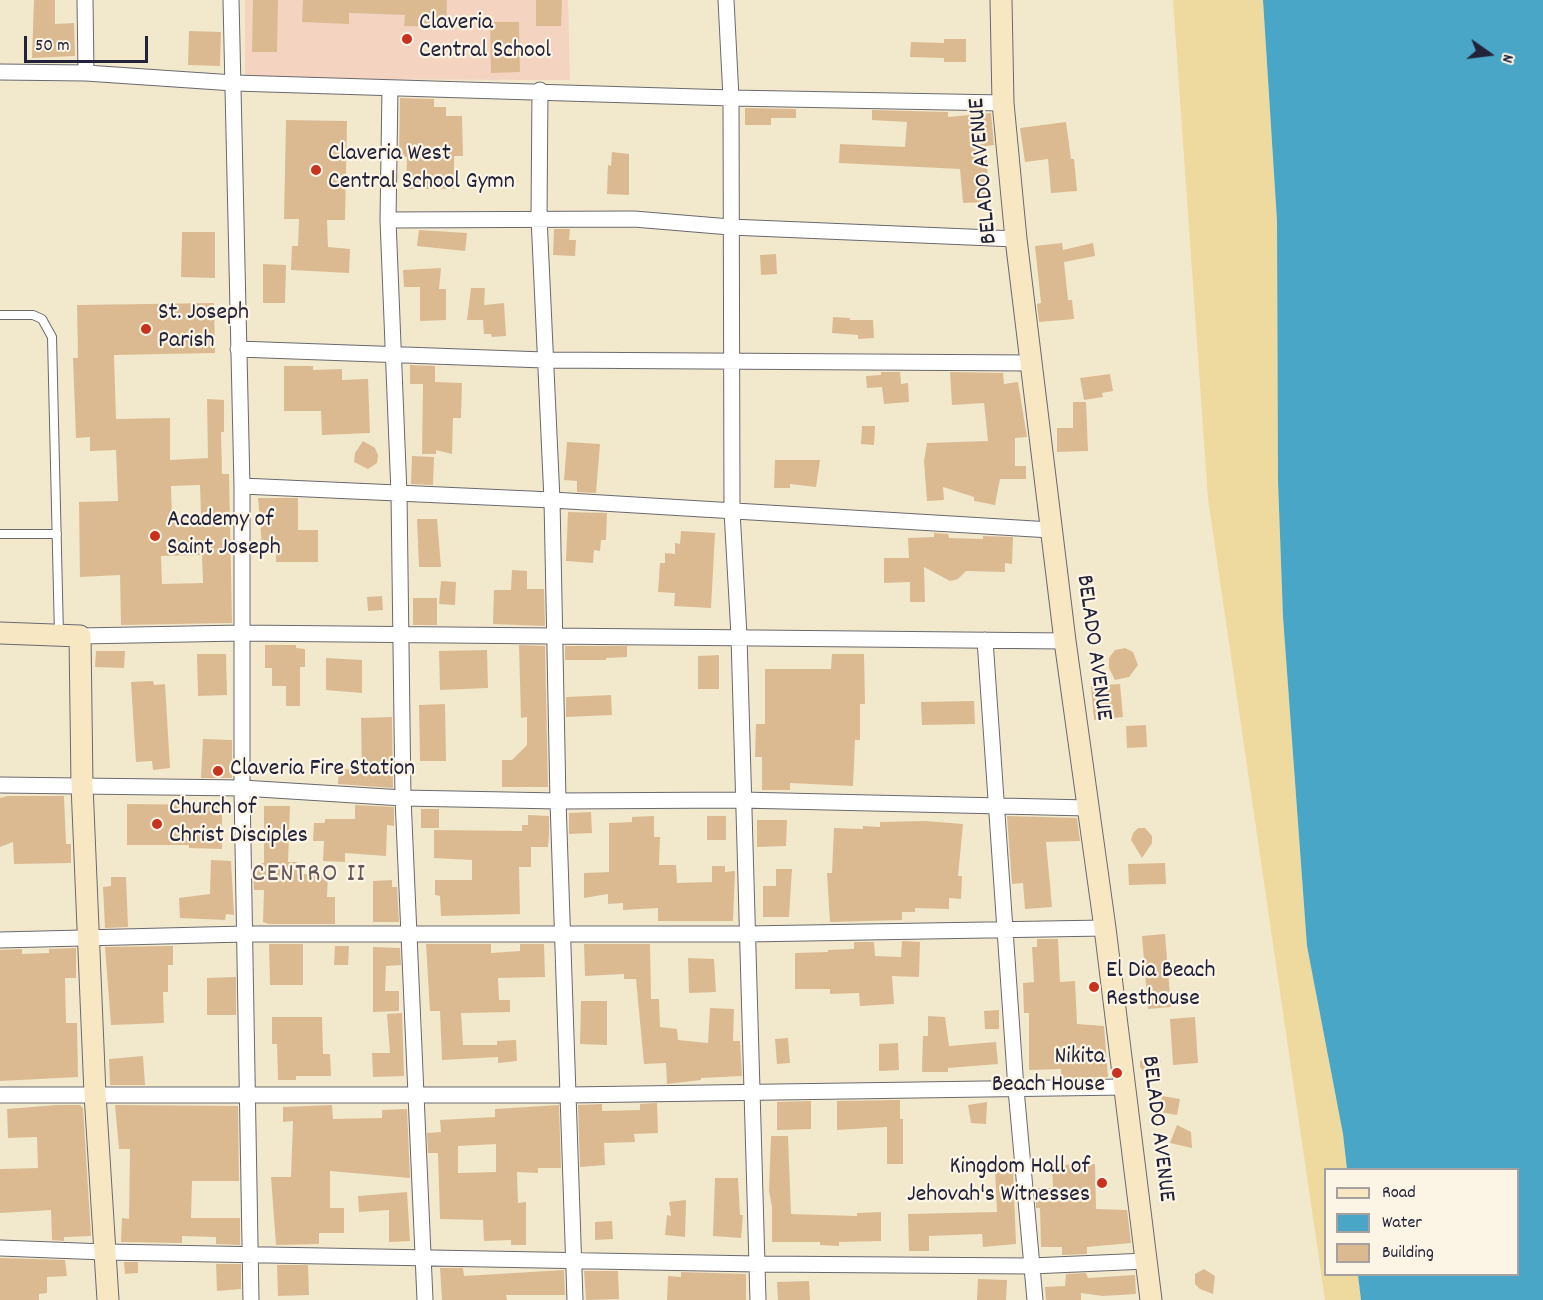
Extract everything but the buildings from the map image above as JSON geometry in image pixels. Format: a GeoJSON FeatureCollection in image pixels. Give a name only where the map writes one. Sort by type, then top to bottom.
{"type":"FeatureCollection","features":[{"type":"Feature","properties":{"kind":"street"},"geometry":{"type":"LineString","coordinates":[[85,0],[86,73]]}},
{"type":"Feature","properties":{"kind":"street"},"geometry":{"type":"LineString","coordinates":[[231,0],[242,486],[242,788],[251,1300]]}},
{"type":"Feature","properties":{"kind":"street"},"geometry":{"type":"LineString","coordinates":[[726,0],[731,98],[732,511],[739,636],[741,800],[758,1300]]}},
{"type":"Feature","properties":{"kind":"street","name":"BELADO AVENUE"},"geometry":{"type":"LineString","coordinates":[[1001,0],[1003,103],[1016,240],[1065,641],[1105,928],[1151,1300]]}},
{"type":"Feature","properties":{"kind":"street"},"geometry":{"type":"LineString","coordinates":[[0,72],[86,73],[390,88],[1003,103]]}},
{"type":"Feature","properties":{"kind":"street"},"geometry":{"type":"LineString","coordinates":[[390,88],[388,220],[399,494],[403,798],[425,1300]]}},
{"type":"Feature","properties":{"kind":"street"},"geometry":{"type":"LineString","coordinates":[[540,90],[539,218],[552,500],[558,801],[575,1300]]}},
{"type":"Feature","properties":{"kind":"street"},"geometry":{"type":"LineString","coordinates":[[388,220],[634,219],[730,227],[1016,240]]}},
{"type":"Feature","properties":{"kind":"street"},"geometry":{"type":"LineString","coordinates":[[238,349],[544,360],[731,363],[1031,363]]}},
{"type":"Feature","properties":{"kind":"street"},"geometry":{"type":"LineString","coordinates":[[242,486],[552,500],[1051,530]]}},
{"type":"Feature","properties":{"kind":"street"},"geometry":{"type":"LineString","coordinates":[[0,633],[80,636],[242,633],[739,636],[1065,641]]}},
{"type":"Feature","properties":{"kind":"street"},"geometry":{"type":"LineString","coordinates":[[80,636],[82,785],[88,940],[108,1300]]}},
{"type":"Feature","properties":{"kind":"street"},"geometry":{"type":"LineString","coordinates":[[985,640],[1016,1089],[1035,1300]]}},
{"type":"Feature","properties":{"kind":"street"},"geometry":{"type":"LineString","coordinates":[[0,784],[242,788],[403,798],[558,801],[741,800],[1088,808]]}},
{"type":"Feature","properties":{"kind":"street"},"geometry":{"type":"LineString","coordinates":[[0,940],[88,940],[245,934],[562,932],[747,934],[1105,928]]}},
{"type":"Feature","properties":{"kind":"street"},"geometry":{"type":"LineString","coordinates":[[0,1095],[567,1095],[1125,1087]]}},
{"type":"Feature","properties":{"kind":"street"},"geometry":{"type":"LineString","coordinates":[[0,1248],[758,1264],[1031,1266],[1147,1261]]}},
{"type":"Feature","properties":{"kind":"lane"},"geometry":{"type":"LineString","coordinates":[[0,315],[33,315],[48,327],[52,337],[59,635]]}},
{"type":"Feature","properties":{"kind":"lane"},"geometry":{"type":"LineString","coordinates":[[0,534],[57,534]]}},
{"type":"Feature","properties":{"kind":"shaded area","name":"Claveria Central School"},"geometry":{"type":"Polygon","coordinates":[[[245,0],[568,0],[570,80],[245,79],[245,0]]]}},
{"type":"Feature","properties":{"kind":"sand"},"geometry":{"type":"Polygon","coordinates":[[[1173,0],[1263,0],[1277,221],[1278,481],[1283,617],[1307,946],[1343,1134],[1347,1168],[1324,1168],[1324,1276],[1358,1276],[1361,1300],[1325,1300],[1208,499],[1173,0]]]}},
{"type":"Feature","properties":{"kind":"water"},"geometry":{"type":"Polygon","coordinates":[[[1263,0],[1543,0],[1543,1300],[1361,1300],[1358,1276],[1519,1276],[1519,1168],[1347,1168],[1343,1134],[1307,946],[1283,617],[1278,481],[1277,221],[1263,0]]]}},
{"type":"Feature","properties":{"kind":"place","name":"Claveria Central School"},"geometry":{"type":"Point","coordinates":[407,39]}},
{"type":"Feature","properties":{"kind":"place","name":"Claveria West Central School Gymn"},"geometry":{"type":"Point","coordinates":[316,170]}},
{"type":"Feature","properties":{"kind":"place","name":"St. Joseph Parish"},"geometry":{"type":"Point","coordinates":[146,329]}},
{"type":"Feature","properties":{"kind":"place","name":"Academy of Saint Joseph"},"geometry":{"type":"Point","coordinates":[155,536]}},
{"type":"Feature","properties":{"kind":"place","name":"Claveria Fire Station"},"geometry":{"type":"Point","coordinates":[218,771]}},
{"type":"Feature","properties":{"kind":"place","name":"Church of Christ Disciples"},"geometry":{"type":"Point","coordinates":[157,824]}},
{"type":"Feature","properties":{"kind":"place","name":"El Dia Beach Resthouse"},"geometry":{"type":"Point","coordinates":[1094,987]}},
{"type":"Feature","properties":{"kind":"place","name":"Nikita Beach House"},"geometry":{"type":"Point","coordinates":[1117,1073]}},
{"type":"Feature","properties":{"kind":"place","name":"Kingdom Hall of Jehovah's Witnesses"},"geometry":{"type":"Point","coordinates":[1102,1183]}},
{"type":"Feature","properties":{"kind":"district","name":"CENTRO II"},"geometry":{"type":"Point","coordinates":[309,876]}}]}
